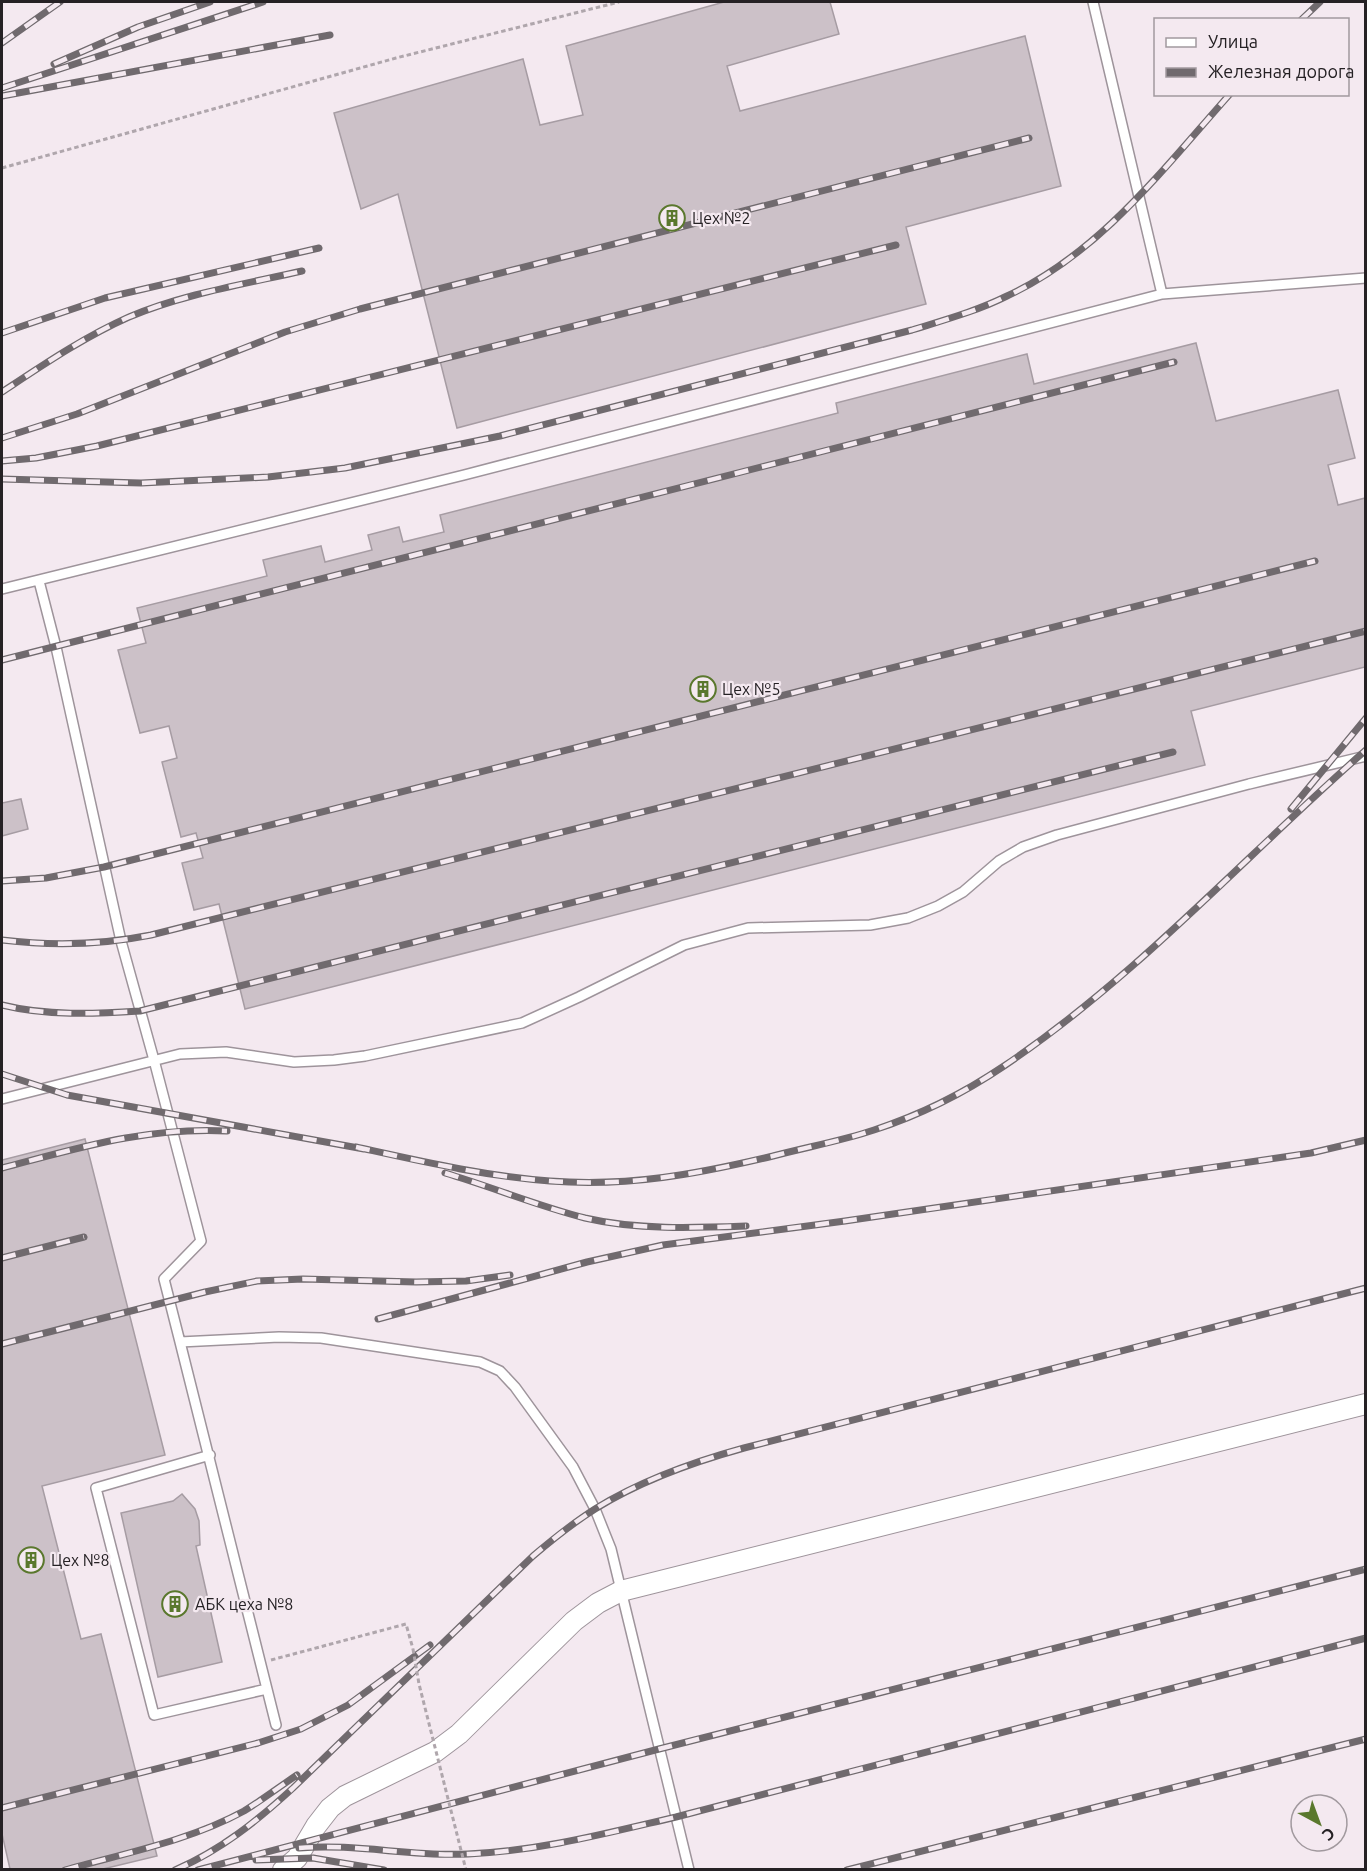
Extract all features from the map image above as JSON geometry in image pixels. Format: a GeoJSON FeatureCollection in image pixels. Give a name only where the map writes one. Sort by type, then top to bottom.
{"type":"FeatureCollection","features":[{"type":"Feature","properties":{"kind":"street"},"geometry":{"type":"LineString","coordinates":[[283,1869],[297,1858],[330,1808],[345,1796],[435,1752],[459,1734],[574,1621],[598,1603],[621,1592],[1365,1404]]}},
{"type":"Feature","properties":{"kind":"lane"},"geometry":{"type":"LineString","coordinates":[[1093,2],[1162,294]]}},
{"type":"Feature","properties":{"kind":"lane"},"geometry":{"type":"LineString","coordinates":[[2,589],[475,472],[1162,294],[1365,278]]}},
{"type":"Feature","properties":{"kind":"lane"},"geometry":{"type":"LineString","coordinates":[[39,581],[56,647],[119,930],[201,1241],[164,1279],[276,1725]]}},
{"type":"Feature","properties":{"kind":"lane"},"geometry":{"type":"LineString","coordinates":[[2,1100],[180,1054],[226,1052],[294,1062],[334,1060],[365,1056],[522,1023],[684,945],[748,928],[870,925],[908,918],[939,906],[963,892],[999,861],[1023,847],[1057,834],[1365,756]]}},
{"type":"Feature","properties":{"kind":"lane"},"geometry":{"type":"LineString","coordinates":[[180,1342],[279,1337],[321,1338],[460,1358],[480,1362],[500,1371],[515,1387],[584,1485],[611,1549],[689,1869]]}},
{"type":"Feature","properties":{"kind":"lane"},"geometry":{"type":"LineString","coordinates":[[210,1455],[96,1488],[154,1715],[267,1689]]}},
{"type":"Feature","properties":{"kind":"path"},"geometry":{"type":"LineString","coordinates":[[2,168],[385,61],[619,2]]}},
{"type":"Feature","properties":{"kind":"path"},"geometry":{"type":"LineString","coordinates":[[260,1662],[406,1624],[466,1869]]}},
{"type":"Feature","properties":{"kind":"building","name":"Цех №2"},"geometry":{"type":"Polygon","coordinates":[[[724,2],[830,2],[839,34],[727,66],[740,111],[1025,36],[1061,186],[906,227],[926,304],[457,428],[398,194],[361,209],[334,113],[523,59],[540,125],[583,115],[566,46],[724,2]]]}},
{"type":"Feature","properties":{"kind":"building","name":"Цех №5"},"geometry":{"type":"Polygon","coordinates":[[[1196,343],[1216,421],[1338,390],[1355,458],[1328,465],[1338,505],[1365,498],[1365,667],[1191,711],[1205,765],[245,1009],[219,904],[194,910],[182,863],[203,858],[196,833],[181,837],[162,762],[177,758],[169,726],[140,733],[118,650],[146,643],[137,608],[267,576],[263,560],[321,546],[325,562],[372,550],[368,535],[399,527],[403,542],[444,532],[440,515],[838,413],[836,403],[1027,354],[1034,384],[1196,343]]]}},
{"type":"Feature","properties":{"kind":"building"},"geometry":{"type":"Polygon","coordinates":[[[21,799],[28,829],[2,836],[2,803],[21,799]]]}},
{"type":"Feature","properties":{"kind":"building","name":"Цех №8"},"geometry":{"type":"Polygon","coordinates":[[[85,1139],[165,1455],[42,1486],[81,1639],[101,1634],[157,1856],[103,1869],[10,1869],[2,1834],[2,1160],[85,1139]]]}},
{"type":"Feature","properties":{"kind":"building","name":"АБК цеха №8"},"geometry":{"type":"Polygon","coordinates":[[[182,1494],[195,1509],[199,1521],[200,1545],[196,1546],[222,1662],[158,1677],[121,1513],[173,1501],[182,1494]]]}},
{"type":"Feature","properties":{"kind":"railway"},"geometry":{"type":"LineString","coordinates":[[2,43],[60,2]]}},
{"type":"Feature","properties":{"kind":"railway"},"geometry":{"type":"LineString","coordinates":[[54,64],[138,27],[210,2]]}},
{"type":"Feature","properties":{"kind":"railway"},"geometry":{"type":"LineString","coordinates":[[2,88],[263,2]]}},
{"type":"Feature","properties":{"kind":"railway"},"geometry":{"type":"LineString","coordinates":[[1303,18],[1320,2]]}},
{"type":"Feature","properties":{"kind":"railway"},"geometry":{"type":"LineString","coordinates":[[2,96],[330,35]]}},
{"type":"Feature","properties":{"kind":"railway"},"geometry":{"type":"LineString","coordinates":[[2,479],[141,483],[268,477],[345,468],[500,436],[948,319],[1007,296],[1041,278],[1072,257],[1101,233],[1155,180],[1228,96]]}},
{"type":"Feature","properties":{"kind":"railway"},"geometry":{"type":"LineString","coordinates":[[2,438],[77,414],[285,332],[360,309],[1029,138]]}},
{"type":"Feature","properties":{"kind":"railway"},"geometry":{"type":"LineString","coordinates":[[2,461],[36,458],[97,446],[896,245]]}},
{"type":"Feature","properties":{"kind":"railway"},"geometry":{"type":"LineString","coordinates":[[2,333],[105,298],[319,248]]}},
{"type":"Feature","properties":{"kind":"railway"},"geometry":{"type":"LineString","coordinates":[[2,392],[80,342],[129,317],[192,296],[302,271]]}},
{"type":"Feature","properties":{"kind":"railway"},"geometry":{"type":"LineString","coordinates":[[2,660],[1174,362]]}},
{"type":"Feature","properties":{"kind":"railway"},"geometry":{"type":"LineString","coordinates":[[2,881],[46,878],[104,867],[1315,561]]}},
{"type":"Feature","properties":{"kind":"railway"},"geometry":{"type":"LineString","coordinates":[[2,940],[76,943],[114,941],[151,935],[1366,631]]}},
{"type":"Feature","properties":{"kind":"railway"},"geometry":{"type":"LineString","coordinates":[[1291,809],[1366,718]]}},
{"type":"Feature","properties":{"kind":"railway"},"geometry":{"type":"LineString","coordinates":[[356,1147],[501,1176],[550,1181],[607,1182],[663,1178],[745,1162],[849,1137],[908,1117],[941,1103],[989,1076],[1053,1031],[1100,994],[1190,914],[1366,750]]}},
{"type":"Feature","properties":{"kind":"railway"},"geometry":{"type":"LineString","coordinates":[[2,1005],[53,1013],[140,1011],[1173,752]]}},
{"type":"Feature","properties":{"kind":"railway"},"geometry":{"type":"LineString","coordinates":[[2,1074],[67,1095],[364,1149]]}},
{"type":"Feature","properties":{"kind":"railway"},"geometry":{"type":"LineString","coordinates":[[2,1168],[113,1140],[168,1132],[227,1131]]}},
{"type":"Feature","properties":{"kind":"railway"},"geometry":{"type":"LineString","coordinates":[[378,1319],[587,1262],[663,1245],[845,1221],[1311,1153],[1366,1140]]}},
{"type":"Feature","properties":{"kind":"railway"},"geometry":{"type":"LineString","coordinates":[[445,1173],[550,1208],[605,1222],[665,1227],[746,1226]]}},
{"type":"Feature","properties":{"kind":"railway"},"geometry":{"type":"LineString","coordinates":[[2,1258],[84,1237]]}},
{"type":"Feature","properties":{"kind":"railway"},"geometry":{"type":"LineString","coordinates":[[2,1344],[257,1281],[303,1279],[466,1281],[510,1275]]}},
{"type":"Feature","properties":{"kind":"railway"},"geometry":{"type":"LineString","coordinates":[[175,1870],[223,1844],[266,1812],[533,1556],[563,1531],[612,1499],[648,1481],[686,1466],[744,1448],[1366,1288]]}},
{"type":"Feature","properties":{"kind":"railway"},"geometry":{"type":"LineString","coordinates":[[198,1870],[659,1749],[1366,1569]]}},
{"type":"Feature","properties":{"kind":"railway"},"geometry":{"type":"LineString","coordinates":[[299,1848],[341,1847],[426,1854],[468,1854],[521,1849],[573,1840],[676,1817],[1366,1638]]}},
{"type":"Feature","properties":{"kind":"railway"},"geometry":{"type":"LineString","coordinates":[[2,1808],[258,1743],[301,1729],[348,1705],[430,1645]]}},
{"type":"Feature","properties":{"kind":"railway"},"geometry":{"type":"LineString","coordinates":[[847,1870],[1366,1739]]}},
{"type":"Feature","properties":{"kind":"railway"},"geometry":{"type":"LineString","coordinates":[[65,1870],[179,1838],[223,1821],[244,1811],[297,1775]]}},
{"type":"Feature","properties":{"kind":"railway"},"geometry":{"type":"LineString","coordinates":[[256,1860],[313,1858],[384,1870]]}},
{"type":"Feature","properties":{"kind":"place","name":"Цех №2"},"geometry":{"type":"Point","coordinates":[672,218]}},
{"type":"Feature","properties":{"kind":"place","name":"Цех №5"},"geometry":{"type":"Point","coordinates":[703,689]}},
{"type":"Feature","properties":{"kind":"place","name":"Цех №8"},"geometry":{"type":"Point","coordinates":[31,1560]}},
{"type":"Feature","properties":{"kind":"place","name":"АБК цеха №8"},"geometry":{"type":"Point","coordinates":[175,1604]}}]}
